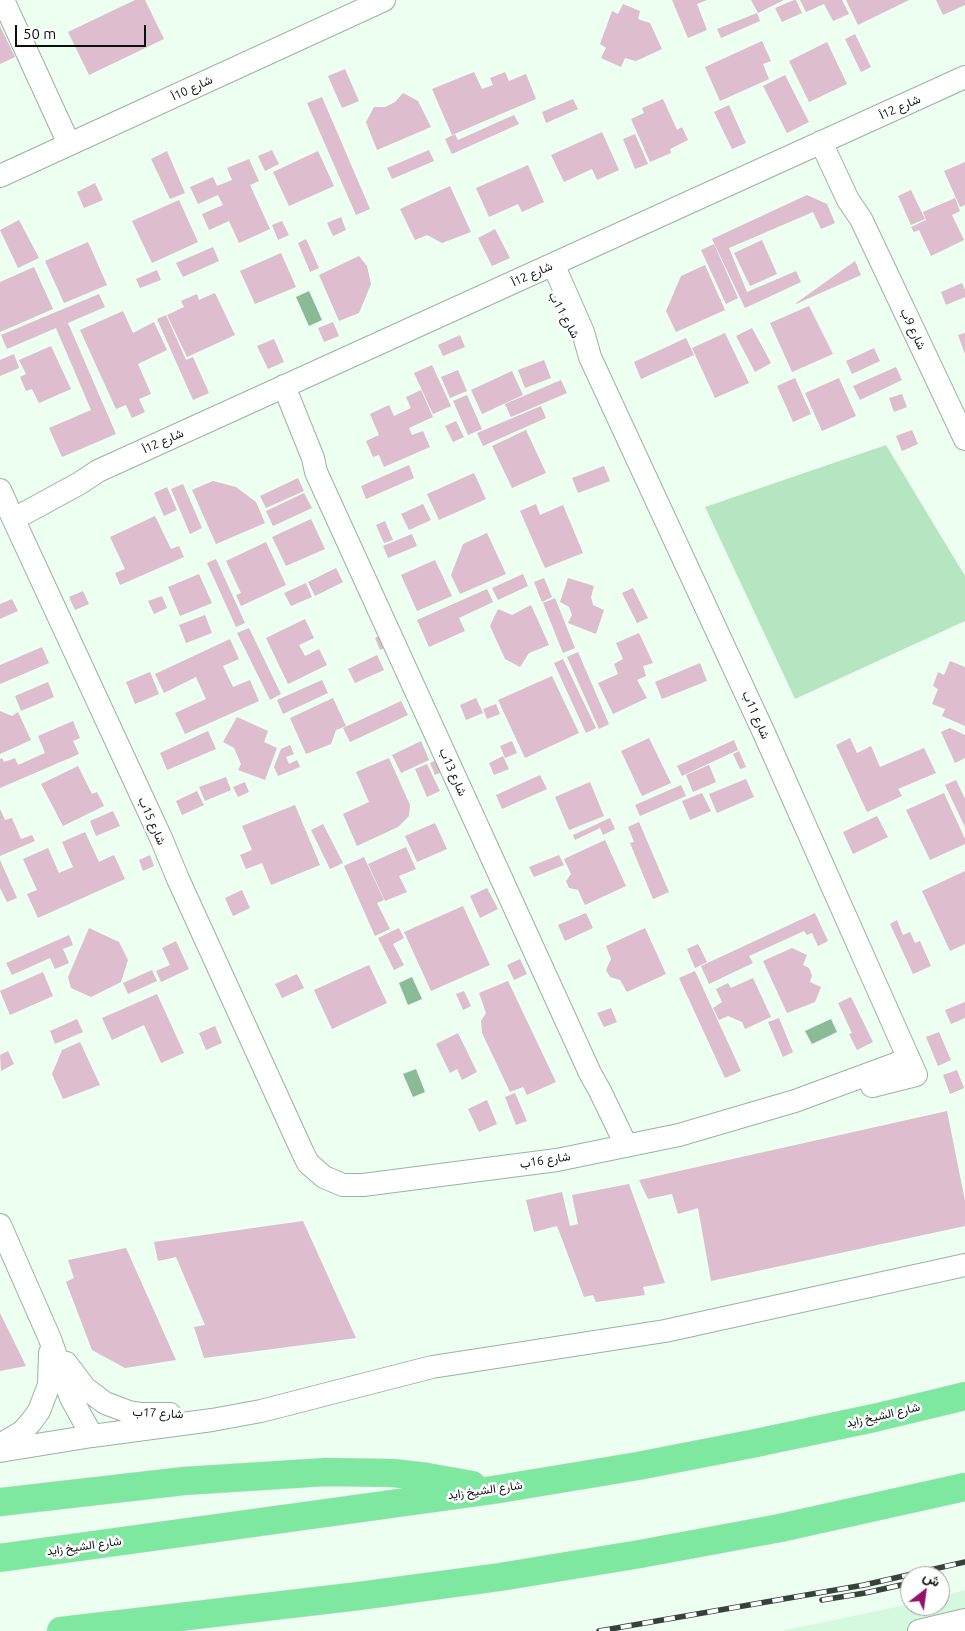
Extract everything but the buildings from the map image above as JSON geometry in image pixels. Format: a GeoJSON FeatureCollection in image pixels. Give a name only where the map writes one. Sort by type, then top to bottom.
{"type":"FeatureCollection","features":[{"type":"Feature","properties":{"kind":"highway","name":"شارع الشيخ زايد"},"geometry":{"type":"LineString","coordinates":[[0,1558],[493,1490],[638,1466],[874,1418],[965,1396]]}},
{"type":"Feature","properties":{"kind":"highway"},"geometry":{"type":"LineString","coordinates":[[0,1502],[184,1481],[326,1472],[393,1473],[426,1477],[493,1490]]}},
{"type":"Feature","properties":{"kind":"highway"},"geometry":{"type":"LineString","coordinates":[[61,1631],[359,1596],[500,1577],[780,1528],[965,1487]]}},
{"type":"Feature","properties":{"kind":"street"},"geometry":{"type":"LineString","coordinates":[[3,0],[69,144]]}},
{"type":"Feature","properties":{"kind":"street","name":"شارع 10أ"},"geometry":{"type":"LineString","coordinates":[[0,176],[384,0]]}},
{"type":"Feature","properties":{"kind":"street","name":"شارع 12أ"},"geometry":{"type":"LineString","coordinates":[[6,503],[77,476],[98,471],[965,77]]}},
{"type":"Feature","properties":{"kind":"street","name":"شارع 9ب"},"geometry":{"type":"LineString","coordinates":[[827,140],[856,198],[861,219],[965,439]]}},
{"type":"Feature","properties":{"kind":"street","name":"شارع 11ب"},"geometry":{"type":"LineString","coordinates":[[547,267],[575,336],[590,357],[764,733],[912,1067]]}},
{"type":"Feature","properties":{"kind":"street","name":"شارع 13ب"},"geometry":{"type":"LineString","coordinates":[[277,390],[306,460],[316,472],[590,1073],[600,1090],[616,1147]]}},
{"type":"Feature","properties":{"kind":"street","name":"شارع 15ب"},"geometry":{"type":"LineString","coordinates":[[6,503],[161,838],[303,1153]]}},
{"type":"Feature","properties":{"kind":"street","name":"شارع 16ب"},"geometry":{"type":"LineString","coordinates":[[303,1153],[312,1167],[324,1177],[333,1182],[353,1186],[557,1160],[679,1135],[912,1067]]}},
{"type":"Feature","properties":{"kind":"street","name":"شارع 17ب"},"geometry":{"type":"LineString","coordinates":[[1,1228],[50,1340],[71,1398],[92,1436]]}},
{"type":"Feature","properties":{"kind":"street"},"geometry":{"type":"LineString","coordinates":[[0,1451],[261,1411],[432,1367],[665,1332],[965,1265]]}},
{"type":"Feature","properties":{"kind":"street","name":"شارع 17ب"},"geometry":{"type":"LineString","coordinates":[[50,1340],[85,1388],[94,1396],[117,1408],[142,1414],[238,1415]]}},
{"type":"Feature","properties":{"kind":"street","name":"شارع 17ب"},"geometry":{"type":"LineString","coordinates":[[0,1446],[22,1432],[31,1422],[42,1404],[49,1385],[51,1371],[50,1340]]}},
{"type":"Feature","properties":{"kind":"street"},"geometry":{"type":"LineString","coordinates":[[919,1631],[965,1620]]}},
{"type":"Feature","properties":{"kind":"shaded area"},"geometry":{"type":"Polygon","coordinates":[[[309,291],[322,320],[309,326],[296,297],[309,291]]]}},
{"type":"Feature","properties":{"kind":"shaded area"},"geometry":{"type":"Polygon","coordinates":[[[886,445],[965,576],[965,621],[795,699],[705,507],[886,445]]]}},
{"type":"Feature","properties":{"kind":"shaded area"},"geometry":{"type":"Polygon","coordinates":[[[412,977],[422,999],[408,1005],[399,983],[412,977]]]}},
{"type":"Feature","properties":{"kind":"shaded area"},"geometry":{"type":"Polygon","coordinates":[[[831,1019],[837,1032],[812,1044],[805,1031],[831,1019]]]}},
{"type":"Feature","properties":{"kind":"shaded area"},"geometry":{"type":"Polygon","coordinates":[[[416,1069],[425,1092],[413,1097],[403,1074],[416,1069]]]}},
{"type":"Feature","properties":{"kind":"shaded area"},"geometry":{"type":"Polygon","coordinates":[[[965,1590],[965,1631],[781,1631],[900,1606],[900,1616],[950,1616],[950,1594],[965,1590]]]}},
{"type":"Feature","properties":{"kind":"railway"},"geometry":{"type":"LineString","coordinates":[[599,1631],[864,1585],[965,1562]]}},
{"type":"Feature","properties":{"kind":"railway"},"geometry":{"type":"LineString","coordinates":[[822,1600],[900,1585]]}}]}
